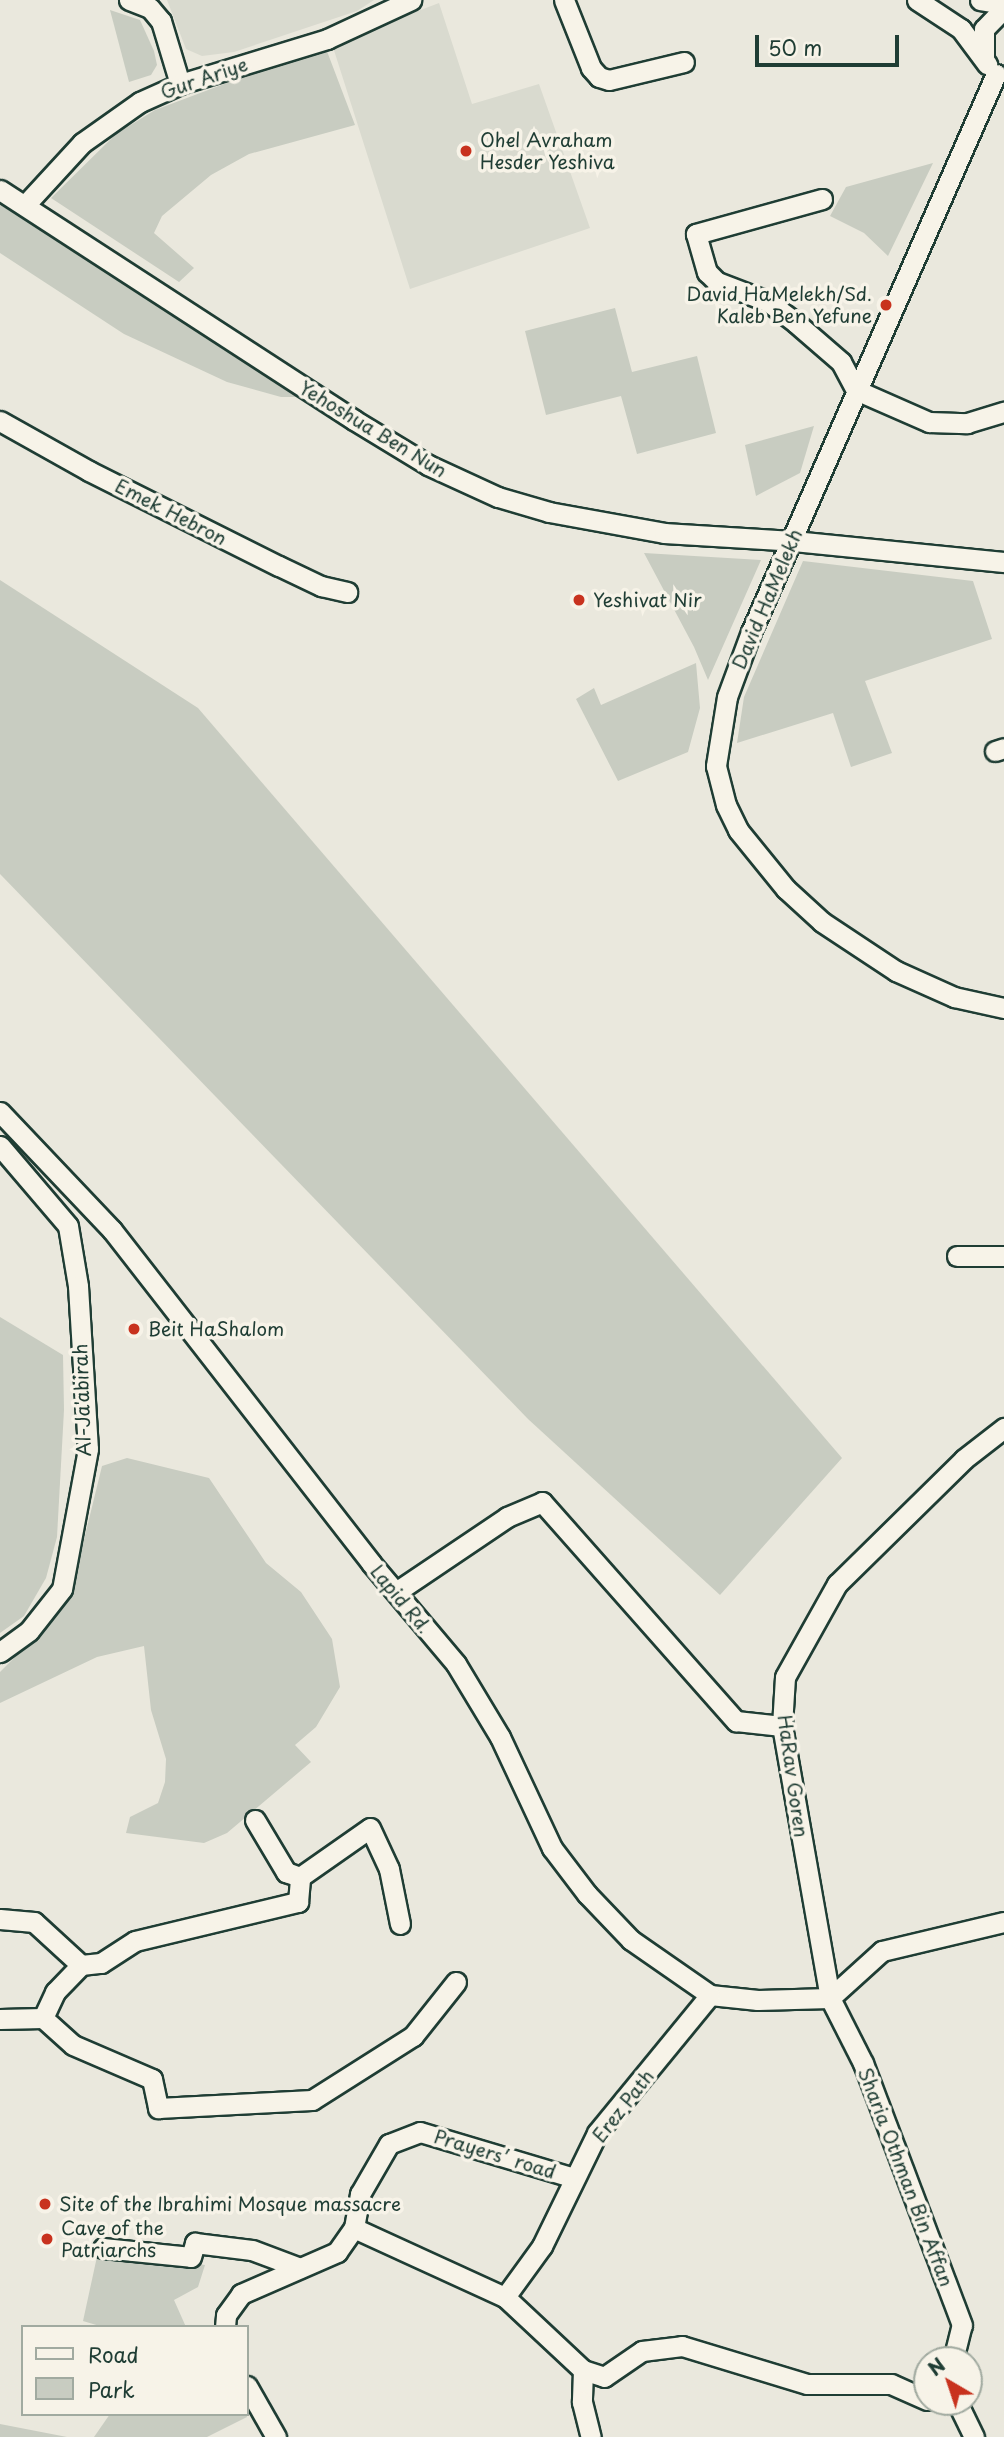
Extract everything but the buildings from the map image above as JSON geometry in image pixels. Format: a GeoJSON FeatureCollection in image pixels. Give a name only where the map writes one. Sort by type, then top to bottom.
{"type":"FeatureCollection","features":[{"type":"Feature","properties":{"kind":"street"},"geometry":{"type":"LineString","coordinates":[[130,0],[150,8],[161,21],[180,84]]}},
{"type":"Feature","properties":{"kind":"street","name":"Gur Ariye"},"geometry":{"type":"LineString","coordinates":[[26,204],[82,143],[112,119],[180,84],[327,39],[411,0]]}},
{"type":"Feature","properties":{"kind":"street"},"geometry":{"type":"LineString","coordinates":[[564,0],[591,68],[599,77],[609,80],[684,62]]}},
{"type":"Feature","properties":{"kind":"street"},"geometry":{"type":"LineString","coordinates":[[917,0],[961,29],[996,72]]}},
{"type":"Feature","properties":{"kind":"street"},"geometry":{"type":"LineString","coordinates":[[980,0],[1004,6],[984,29],[982,53],[996,72]]}},
{"type":"Feature","properties":{"kind":"street","name":"David HaMelekh"},"geometry":{"type":"LineString","coordinates":[[996,72],[751,632],[727,697],[716,766],[726,805],[738,830],[786,889],[860,950],[954,997],[1004,1008]]}},
{"type":"Feature","properties":{"kind":"street","name":"Yehoshua Ben Nun"},"geometry":{"type":"LineString","coordinates":[[0,190],[26,204],[354,420],[428,465],[498,498],[549,512],[664,533],[793,541],[1004,562]]}},
{"type":"Feature","properties":{"kind":"street"},"geometry":{"type":"LineString","coordinates":[[822,199],[696,234],[708,272],[717,282],[777,308],[841,362],[856,390],[929,422],[967,423],[1004,412]]}},
{"type":"Feature","properties":{"kind":"street","name":"Emek Hebron"},"geometry":{"type":"LineString","coordinates":[[0,421],[279,566],[321,586],[347,592]]}},
{"type":"Feature","properties":{"kind":"street","name":"Lapid Rd."},"geometry":{"type":"LineString","coordinates":[[0,1112],[112,1230],[464,1675],[500,1737],[552,1847],[587,1894],[631,1940],[710,1995],[758,2000],[830,1997]]}},
{"type":"Feature","properties":{"kind":"street","name":"Al-Ja'abirah"},"geometry":{"type":"LineString","coordinates":[[0,1146],[68,1226],[78,1286],[88,1448],[62,1589],[29,1631],[0,1652]]}},
{"type":"Feature","properties":{"kind":"street"},"geometry":{"type":"LineString","coordinates":[[957,1255],[1004,1256]]}},
{"type":"Feature","properties":{"kind":"street","name":"HaRav Goren"},"geometry":{"type":"LineString","coordinates":[[830,1997],[782,1726],[785,1677],[837,1584],[964,1459],[1002,1435]]}},
{"type":"Feature","properties":{"kind":"street"},"geometry":{"type":"LineString","coordinates":[[396,1592],[507,1517],[542,1502],[736,1721],[782,1726]]}},
{"type":"Feature","properties":{"kind":"street"},"geometry":{"type":"LineString","coordinates":[[255,1820],[286,1872],[300,1877]]}},
{"type":"Feature","properties":{"kind":"street"},"geometry":{"type":"LineString","coordinates":[[300,1877],[370,1828],[389,1869],[400,1924]]}},
{"type":"Feature","properties":{"kind":"street"},"geometry":{"type":"LineString","coordinates":[[43,2018],[55,1992],[81,1965],[101,1963],[135,1941],[298,1902],[300,1877]]}},
{"type":"Feature","properties":{"kind":"street"},"geometry":{"type":"LineString","coordinates":[[0,1919],[34,1923],[81,1965]]}},
{"type":"Feature","properties":{"kind":"street"},"geometry":{"type":"LineString","coordinates":[[830,1997],[882,1951],[1004,1922]]}},
{"type":"Feature","properties":{"kind":"street"},"geometry":{"type":"LineString","coordinates":[[0,2019],[43,2018],[72,2045],[152,2079],[158,2108],[312,2100],[413,2036],[456,1982]]}},
{"type":"Feature","properties":{"kind":"street","name":"Erez Path"},"geometry":{"type":"LineString","coordinates":[[505,2297],[542,2246],[597,2133],[710,1995]]}},
{"type":"Feature","properties":{"kind":"street","name":"Sharia Othman Bin Affan"},"geometry":{"type":"LineString","coordinates":[[830,1997],[863,2063],[962,2325],[957,2346]]}},
{"type":"Feature","properties":{"kind":"street","name":"Prayers׳ road"},"geometry":{"type":"LineString","coordinates":[[225,2325],[226,2315],[242,2294],[337,2252],[354,2228],[360,2194],[389,2144],[420,2132],[574,2178]]}},
{"type":"Feature","properties":{"kind":"street"},"geometry":{"type":"LineString","coordinates":[[354,2228],[505,2297],[583,2370],[604,2377],[642,2351],[682,2346],[807,2384],[891,2384],[913,2394]]}},
{"type":"Feature","properties":{"kind":"street"},"geometry":{"type":"LineString","coordinates":[[103,2248],[191,2257],[195,2243],[252,2250],[300,2268]]}},
{"type":"Feature","properties":{"kind":"street"},"geometry":{"type":"LineString","coordinates":[[583,2370],[582,2402],[591,2437]]}},
{"type":"Feature","properties":{"kind":"street"},"geometry":{"type":"LineString","coordinates":[[248,2388],[276,2437]]}},
{"type":"Feature","properties":{"kind":"street"},"geometry":{"type":"LineString","coordinates":[[964,2416],[974,2437]]}},
{"type":"Feature","properties":{"kind":"shaded area"},"geometry":{"type":"Polygon","coordinates":[[[167,0],[374,0],[357,11],[234,52],[202,56],[186,49],[167,0]]]}},
{"type":"Feature","properties":{"kind":"shaded area"},"geometry":{"type":"Polygon","coordinates":[[[439,3],[472,104],[539,84],[590,228],[410,289],[332,44],[439,3]]]}},
{"type":"Feature","properties":{"kind":"green space"},"geometry":{"type":"Polygon","coordinates":[[[110,10],[140,20],[154,51],[157,65],[151,75],[129,82],[110,10]]]}},
{"type":"Feature","properties":{"kind":"green space"},"geometry":{"type":"Polygon","coordinates":[[[325,46],[355,125],[249,154],[211,175],[162,216],[154,233],[194,268],[179,282],[51,198],[116,134],[155,110],[325,46]]]}},
{"type":"Feature","properties":{"kind":"green space"},"geometry":{"type":"Polygon","coordinates":[[[933,163],[888,256],[864,233],[830,216],[846,187],[933,163]]]}},
{"type":"Feature","properties":{"kind":"green space"},"geometry":{"type":"Polygon","coordinates":[[[0,205],[67,243],[304,397],[281,397],[227,382],[124,334],[0,253],[0,205]]]}},
{"type":"Feature","properties":{"kind":"green space"},"geometry":{"type":"Polygon","coordinates":[[[615,308],[632,372],[697,356],[716,433],[637,454],[621,396],[546,415],[525,331],[615,308]]]}},
{"type":"Feature","properties":{"kind":"green space"},"geometry":{"type":"Polygon","coordinates":[[[814,426],[800,473],[756,496],[745,445],[814,426]]]}},
{"type":"Feature","properties":{"kind":"green space"},"geometry":{"type":"Polygon","coordinates":[[[644,553],[761,560],[708,680],[694,647],[644,553]]]}},
{"type":"Feature","properties":{"kind":"green space"},"geometry":{"type":"Polygon","coordinates":[[[803,561],[973,581],[992,639],[865,681],[892,753],[851,767],[833,713],[737,743],[744,697],[803,561]]]}},
{"type":"Feature","properties":{"kind":"green space"},"geometry":{"type":"Polygon","coordinates":[[[0,580],[198,708],[842,1458],[720,1595],[528,1419],[0,874],[0,580]]]}},
{"type":"Feature","properties":{"kind":"green space"},"geometry":{"type":"Polygon","coordinates":[[[696,663],[700,708],[688,752],[618,781],[576,699],[594,688],[601,705],[696,663]]]}},
{"type":"Feature","properties":{"kind":"green space"},"geometry":{"type":"Polygon","coordinates":[[[0,1317],[63,1355],[64,1410],[57,1537],[46,1578],[24,1616],[0,1633],[0,1317]]]}},
{"type":"Feature","properties":{"kind":"green space"},"geometry":{"type":"Polygon","coordinates":[[[127,1458],[209,1478],[266,1563],[301,1592],[332,1639],[340,1687],[316,1727],[295,1745],[311,1762],[227,1833],[204,1843],[126,1833],[130,1817],[158,1803],[165,1782],[166,1759],[151,1710],[144,1646],[97,1657],[0,1703],[0,1672],[60,1612],[79,1560],[102,1466],[127,1458]]]}},
{"type":"Feature","properties":{"kind":"green space"},"geometry":{"type":"Polygon","coordinates":[[[98,2252],[205,2265],[198,2287],[174,2300],[185,2325],[96,2325],[83,2321],[98,2252]]]}},
{"type":"Feature","properties":{"kind":"green space"},"geometry":{"type":"Polygon","coordinates":[[[109,2416],[247,2417],[207,2437],[94,2437],[109,2416]]]}},
{"type":"Feature","properties":{"kind":"green space"},"geometry":{"type":"Polygon","coordinates":[[[0,2424],[67,2437],[0,2437],[0,2424]]]}},
{"type":"Feature","properties":{"kind":"place","name":"Ohel Avraham Hesder Yeshiva"},"geometry":{"type":"Point","coordinates":[466,151]}},
{"type":"Feature","properties":{"kind":"place","name":"David HaMelekh/Sd. Kaleb Ben Yefune"},"geometry":{"type":"Point","coordinates":[886,305]}},
{"type":"Feature","properties":{"kind":"place","name":"Yeshivat Nir"},"geometry":{"type":"Point","coordinates":[579,600]}},
{"type":"Feature","properties":{"kind":"place","name":"Beit HaShalom"},"geometry":{"type":"Point","coordinates":[134,1329]}},
{"type":"Feature","properties":{"kind":"place","name":"Site of the Ibrahimi Mosque massacre"},"geometry":{"type":"Point","coordinates":[45,2204]}},
{"type":"Feature","properties":{"kind":"place","name":"Cave of the Patriarchs"},"geometry":{"type":"Point","coordinates":[47,2239]}}]}
